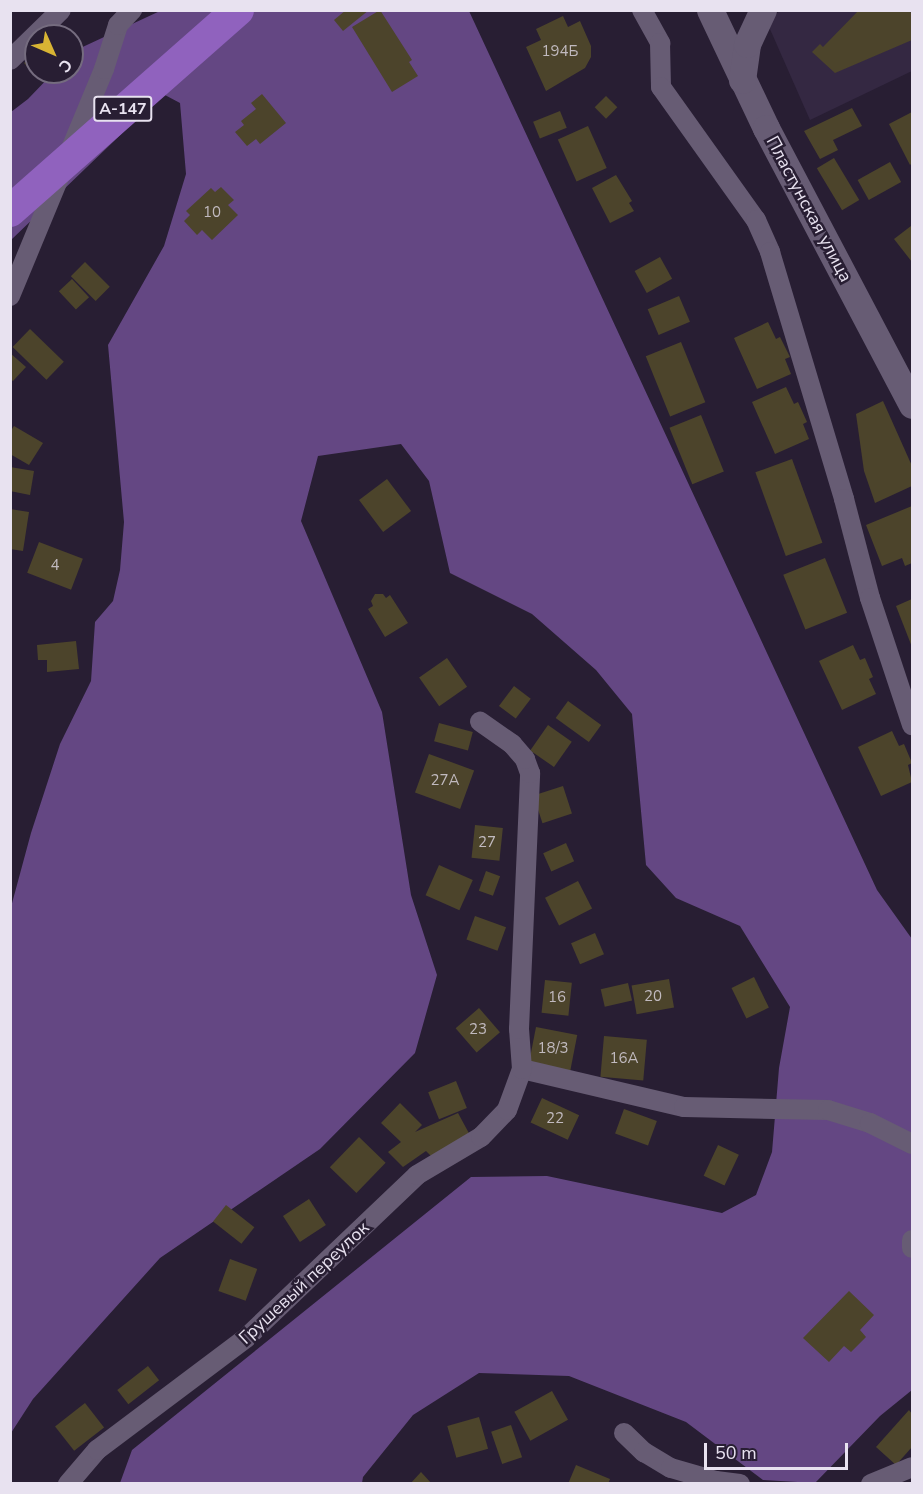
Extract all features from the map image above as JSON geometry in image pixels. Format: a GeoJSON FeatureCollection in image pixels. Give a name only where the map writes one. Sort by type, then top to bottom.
{"type":"FeatureCollection","features":[{"type":"Feature","properties":{"kind":"highway","name":"А-147"},"geometry":{"type":"LineString","coordinates":[[10,211],[238,10]]}},
{"type":"Feature","properties":{"kind":"main road","name":"Пластунская улица"},"geometry":{"type":"LineString","coordinates":[[710,10],[742,81],[912,405]]}},
{"type":"Feature","properties":{"kind":"main road"},"geometry":{"type":"LineString","coordinates":[[742,81],[747,44],[763,10]]}},
{"type":"Feature","properties":{"kind":"street"},"geometry":{"type":"LineString","coordinates":[[10,60],[61,10]]}},
{"type":"Feature","properties":{"kind":"street"},"geometry":{"type":"LineString","coordinates":[[10,296],[104,69],[114,34],[118,25],[132,10]]}},
{"type":"Feature","properties":{"kind":"street"},"geometry":{"type":"LineString","coordinates":[[642,10],[660,43],[661,87],[756,220],[770,252],[844,499],[870,598],[912,724]]}},
{"type":"Feature","properties":{"kind":"street","name":"Грушевый переулок"},"geometry":{"type":"LineString","coordinates":[[68,1484],[97,1450],[246,1338],[417,1174],[481,1137],[507,1110],[522,1069],[519,1029],[530,773],[525,759],[512,744],[480,722]]}},
{"type":"Feature","properties":{"kind":"street"},"geometry":{"type":"LineString","coordinates":[[522,1069],[684,1107],[828,1110],[870,1123],[912,1144]]}},
{"type":"Feature","properties":{"kind":"street"},"geometry":{"type":"LineString","coordinates":[[912,1240],[912,1248]]}},
{"type":"Feature","properties":{"kind":"street"},"geometry":{"type":"LineString","coordinates":[[624,1433],[644,1452],[671,1468],[716,1481],[740,1484]]}},
{"type":"Feature","properties":{"kind":"street"},"geometry":{"type":"LineString","coordinates":[[871,1484],[912,1467]]}},
{"type":"Feature","properties":{"kind":"shaded area"},"geometry":{"type":"Polygon","coordinates":[[[160,11],[469,11],[877,890],[912,939],[912,1390],[880,1416],[815,1483],[763,1480],[686,1422],[569,1376],[479,1373],[413,1415],[363,1477],[362,1483],[120,1483],[132,1450],[471,1177],[547,1176],[722,1213],[756,1195],[772,1152],[779,1068],[790,1007],[740,926],[676,898],[646,865],[632,714],[596,670],[532,614],[450,573],[429,481],[401,444],[318,456],[301,521],[382,712],[411,895],[437,975],[415,1053],[320,1149],[160,1258],[33,1399],[11,1433],[11,907],[31,833],[60,744],[91,681],[95,622],[113,601],[120,570],[124,522],[108,345],[164,246],[186,174],[180,103],[163,94],[11,240],[11,112],[42,84],[84,84],[84,46],[160,11]]]}},
{"type":"Feature","properties":{"kind":"shaded area"},"geometry":{"type":"Polygon","coordinates":[[[780,11],[912,11],[912,71],[810,120],[766,20],[780,11]]]}},
{"type":"Feature","properties":{"kind":"building"},"geometry":{"type":"Polygon","coordinates":[[[346,10],[369,10],[343,31],[334,20],[346,10]]]}},
{"type":"Feature","properties":{"kind":"building"},"geometry":{"type":"Polygon","coordinates":[[[380,10],[412,60],[409,62],[418,76],[392,92],[352,27],[380,10]]]}},
{"type":"Feature","properties":{"kind":"building"},"geometry":{"type":"Polygon","coordinates":[[[859,10],[910,10],[912,40],[835,73],[812,52],[820,44],[823,47],[859,10]]]}},
{"type":"Feature","properties":{"kind":"building"},"geometry":{"type":"Polygon","coordinates":[[[563,16],[568,27],[580,21],[591,46],[591,57],[585,68],[546,91],[526,47],[541,40],[536,29],[563,16]]]}},
{"type":"Feature","properties":{"kind":"building"},"geometry":{"type":"Polygon","coordinates":[[[262,94],[286,123],[260,144],[256,139],[247,146],[235,132],[244,125],[241,121],[256,109],[251,103],[262,94]]]}},
{"type":"Feature","properties":{"kind":"building"},"geometry":{"type":"Polygon","coordinates":[[[606,96],[617,107],[606,119],[595,107],[606,96]]]}},
{"type":"Feature","properties":{"kind":"building"},"geometry":{"type":"Polygon","coordinates":[[[852,108],[862,126],[833,140],[838,150],[820,159],[804,131],[852,108]]]}},
{"type":"Feature","properties":{"kind":"building"},"geometry":{"type":"Polygon","coordinates":[[[560,111],[567,128],[540,139],[533,122],[560,111]]]}},
{"type":"Feature","properties":{"kind":"building"},"geometry":{"type":"Polygon","coordinates":[[[912,112],[912,163],[910,165],[889,124],[912,112]]]}},
{"type":"Feature","properties":{"kind":"building"},"geometry":{"type":"Polygon","coordinates":[[[588,126],[607,168],[577,181],[558,139],[588,126]]]}},
{"type":"Feature","properties":{"kind":"building"},"geometry":{"type":"Polygon","coordinates":[[[834,158],[859,200],[842,210],[817,168],[834,158]]]}},
{"type":"Feature","properties":{"kind":"building"},"geometry":{"type":"Polygon","coordinates":[[[890,162],[901,182],[869,200],[858,180],[890,162]]]}},
{"type":"Feature","properties":{"kind":"building"},"geometry":{"type":"Polygon","coordinates":[[[616,175],[632,201],[629,203],[634,211],[610,223],[592,188],[616,175]]]}},
{"type":"Feature","properties":{"kind":"building"},"geometry":{"type":"Polygon","coordinates":[[[221,187],[234,200],[228,205],[238,215],[212,240],[202,230],[197,235],[184,221],[190,215],[186,211],[211,188],[215,192],[221,187]]]}},
{"type":"Feature","properties":{"kind":"building"},"geometry":{"type":"Polygon","coordinates":[[[912,227],[912,262],[894,239],[912,227]]]}},
{"type":"Feature","properties":{"kind":"building"},"geometry":{"type":"Polygon","coordinates":[[[660,257],[672,279],[647,293],[635,271],[660,257]]]}},
{"type":"Feature","properties":{"kind":"building"},"geometry":{"type":"Polygon","coordinates":[[[85,262],[110,287],[96,301],[71,276],[85,262]]]}},
{"type":"Feature","properties":{"kind":"building"},"geometry":{"type":"Polygon","coordinates":[[[72,279],[89,297],[76,310],[59,291],[72,279]]]}},
{"type":"Feature","properties":{"kind":"building"},"geometry":{"type":"Polygon","coordinates":[[[679,296],[690,322],[659,335],[648,309],[679,296]]]}},
{"type":"Feature","properties":{"kind":"building"},"geometry":{"type":"Polygon","coordinates":[[[768,322],[776,339],[780,337],[790,357],[785,359],[791,374],[757,389],[734,338],[768,322]]]}},
{"type":"Feature","properties":{"kind":"building"},"geometry":{"type":"Polygon","coordinates":[[[30,329],[64,362],[46,380],[13,347],[30,329]]]}},
{"type":"Feature","properties":{"kind":"building"},"geometry":{"type":"Polygon","coordinates":[[[681,342],[705,402],[670,417],[646,356],[681,342]]]}},
{"type":"Feature","properties":{"kind":"building"},"geometry":{"type":"Polygon","coordinates":[[[10,353],[26,367],[13,381],[10,379],[10,353]]]}},
{"type":"Feature","properties":{"kind":"building"},"geometry":{"type":"Polygon","coordinates":[[[786,387],[794,404],[798,402],[807,422],[803,424],[809,439],[775,454],[752,402],[786,387]]]}},
{"type":"Feature","properties":{"kind":"building"},"geometry":{"type":"Polygon","coordinates":[[[883,401],[912,466],[912,486],[875,503],[864,471],[856,414],[883,401]]]}},
{"type":"Feature","properties":{"kind":"building"},"geometry":{"type":"Polygon","coordinates":[[[701,415],[724,472],[692,484],[669,428],[701,415]]]}},
{"type":"Feature","properties":{"kind":"building"},"geometry":{"type":"Polygon","coordinates":[[[14,426],[43,443],[29,465],[10,454],[10,432],[14,426]]]}},
{"type":"Feature","properties":{"kind":"building"},"geometry":{"type":"Polygon","coordinates":[[[792,459],[822,543],[786,556],[755,472],[792,459]]]}},
{"type":"Feature","properties":{"kind":"building"},"geometry":{"type":"Polygon","coordinates":[[[10,467],[34,471],[30,495],[10,491],[10,467]]]}},
{"type":"Feature","properties":{"kind":"building"},"geometry":{"type":"Polygon","coordinates":[[[387,479],[411,511],[383,532],[359,500],[387,479]]]}},
{"type":"Feature","properties":{"kind":"building"},"geometry":{"type":"Polygon","coordinates":[[[912,506],[912,563],[905,566],[902,558],[882,566],[866,525],[912,506]]]}},
{"type":"Feature","properties":{"kind":"building"},"geometry":{"type":"Polygon","coordinates":[[[10,509],[29,512],[23,551],[10,549],[10,509]]]}},
{"type":"Feature","properties":{"kind":"building"},"geometry":{"type":"Polygon","coordinates":[[[39,542],[83,559],[71,590],[27,573],[39,542]]]}},
{"type":"Feature","properties":{"kind":"building"},"geometry":{"type":"Polygon","coordinates":[[[825,558],[847,613],[805,630],[783,575],[825,558]]]}},
{"type":"Feature","properties":{"kind":"building"},"geometry":{"type":"Polygon","coordinates":[[[375,594],[383,594],[386,598],[390,595],[408,623],[385,637],[368,609],[373,606],[371,601],[375,594]]]}},
{"type":"Feature","properties":{"kind":"building"},"geometry":{"type":"Polygon","coordinates":[[[912,599],[912,647],[896,606],[912,599]]]}},
{"type":"Feature","properties":{"kind":"building"},"geometry":{"type":"Polygon","coordinates":[[[76,641],[79,669],[47,672],[47,660],[38,660],[37,645],[76,641]]]}},
{"type":"Feature","properties":{"kind":"building"},"geometry":{"type":"Polygon","coordinates":[[[853,645],[860,660],[865,658],[873,677],[869,679],[876,694],[842,710],[819,661],[853,645]]]}},
{"type":"Feature","properties":{"kind":"building"},"geometry":{"type":"Polygon","coordinates":[[[447,658],[467,687],[439,706],[419,678],[447,658]]]}},
{"type":"Feature","properties":{"kind":"building"},"geometry":{"type":"Polygon","coordinates":[[[514,686],[531,699],[516,719],[499,706],[514,686]]]}},
{"type":"Feature","properties":{"kind":"building"},"geometry":{"type":"Polygon","coordinates":[[[568,701],[601,725],[589,742],[556,718],[568,701]]]}},
{"type":"Feature","properties":{"kind":"building"},"geometry":{"type":"Polygon","coordinates":[[[439,723],[473,732],[468,750],[434,741],[439,723]]]}},
{"type":"Feature","properties":{"kind":"building"},"geometry":{"type":"Polygon","coordinates":[[[548,725],[572,742],[554,767],[530,750],[548,725]]]}},
{"type":"Feature","properties":{"kind":"building"},"geometry":{"type":"Polygon","coordinates":[[[892,731],[899,746],[904,744],[912,763],[908,765],[912,782],[881,796],[858,747],[892,731]]]}},
{"type":"Feature","properties":{"kind":"building"},"geometry":{"type":"Polygon","coordinates":[[[429,754],[474,770],[460,809],[415,793],[429,754]]]}},
{"type":"Feature","properties":{"kind":"building"},"geometry":{"type":"Polygon","coordinates":[[[563,786],[572,814],[542,823],[534,796],[563,786]]]}},
{"type":"Feature","properties":{"kind":"building"},"geometry":{"type":"Polygon","coordinates":[[[475,825],[503,828],[499,861],[472,858],[475,825]]]}},
{"type":"Feature","properties":{"kind":"building"},"geometry":{"type":"Polygon","coordinates":[[[566,843],[574,861],[551,871],[543,853],[566,843]]]}},
{"type":"Feature","properties":{"kind":"building"},"geometry":{"type":"Polygon","coordinates":[[[439,865],[473,880],[459,910],[426,895],[439,865]]]}},
{"type":"Feature","properties":{"kind":"building"},"geometry":{"type":"Polygon","coordinates":[[[486,871],[500,876],[493,896],[479,891],[486,871]]]}},
{"type":"Feature","properties":{"kind":"building"},"geometry":{"type":"Polygon","coordinates":[[[578,881],[592,909],[559,925],[545,898],[578,881]]]}},
{"type":"Feature","properties":{"kind":"building"},"geometry":{"type":"Polygon","coordinates":[[[475,916],[506,927],[497,951],[466,939],[475,916]]]}},
{"type":"Feature","properties":{"kind":"building"},"geometry":{"type":"Polygon","coordinates":[[[595,933],[604,954],[580,964],[571,943],[595,933]]]}},
{"type":"Feature","properties":{"kind":"building"},"geometry":{"type":"Polygon","coordinates":[[[754,977],[769,1008],[746,1019],[732,988],[754,977]]]}},
{"type":"Feature","properties":{"kind":"building"},"geometry":{"type":"Polygon","coordinates":[[[669,979],[674,1008],[637,1014],[632,986],[669,979]]]}},
{"type":"Feature","properties":{"kind":"building"},"geometry":{"type":"Polygon","coordinates":[[[545,980],[572,983],[568,1016],[542,1013],[545,980]]]}},
{"type":"Feature","properties":{"kind":"building"},"geometry":{"type":"Polygon","coordinates":[[[628,983],[632,1001],[605,1007],[601,989],[628,983]]]}},
{"type":"Feature","properties":{"kind":"building"},"geometry":{"type":"Polygon","coordinates":[[[479,1008],[500,1032],[477,1052],[456,1028],[479,1008]]]}},
{"type":"Feature","properties":{"kind":"building"},"geometry":{"type":"Polygon","coordinates":[[[536,1027],[577,1035],[570,1071],[529,1063],[536,1027]]]}},
{"type":"Feature","properties":{"kind":"building"},"geometry":{"type":"Polygon","coordinates":[[[604,1036],[647,1040],[643,1081],[600,1077],[604,1036]]]}},
{"type":"Feature","properties":{"kind":"building"},"geometry":{"type":"Polygon","coordinates":[[[456,1081],[467,1108],[439,1119],[428,1092],[456,1081]]]}},
{"type":"Feature","properties":{"kind":"building"},"geometry":{"type":"Polygon","coordinates":[[[542,1098],[579,1115],[568,1140],[531,1122],[542,1098]]]}},
{"type":"Feature","properties":{"kind":"building"},"geometry":{"type":"Polygon","coordinates":[[[400,1103],[422,1125],[415,1132],[458,1113],[471,1137],[434,1159],[426,1151],[403,1167],[388,1152],[401,1142],[381,1123],[400,1103]]]}},
{"type":"Feature","properties":{"kind":"building"},"geometry":{"type":"Polygon","coordinates":[[[624,1109],[657,1121],[648,1145],[615,1133],[624,1109]]]}},
{"type":"Feature","properties":{"kind":"building"},"geometry":{"type":"Polygon","coordinates":[[[359,1137],[386,1163],[356,1193],[330,1167],[359,1137]]]}},
{"type":"Feature","properties":{"kind":"building"},"geometry":{"type":"Polygon","coordinates":[[[718,1145],[739,1155],[724,1186],[704,1176],[718,1145]]]}},
{"type":"Feature","properties":{"kind":"building"},"geometry":{"type":"Polygon","coordinates":[[[309,1199],[326,1225],[300,1242],[283,1216],[309,1199]]]}},
{"type":"Feature","properties":{"kind":"building"},"geometry":{"type":"Polygon","coordinates":[[[226,1205],[254,1227],[241,1244],[213,1222],[226,1205]]]}},
{"type":"Feature","properties":{"kind":"building"},"geometry":{"type":"Polygon","coordinates":[[[230,1259],[257,1269],[246,1301],[218,1291],[230,1259]]]}},
{"type":"Feature","properties":{"kind":"building"},"geometry":{"type":"Polygon","coordinates":[[[849,1291],[874,1315],[860,1330],[866,1337],[851,1352],[844,1346],[829,1362],[803,1338],[849,1291]]]}},
{"type":"Feature","properties":{"kind":"building"},"geometry":{"type":"Polygon","coordinates":[[[148,1366],[159,1380],[128,1404],[117,1390],[148,1366]]]}},
{"type":"Feature","properties":{"kind":"building"},"geometry":{"type":"Polygon","coordinates":[[[552,1391],[568,1420],[530,1441],[514,1412],[552,1391]]]}},
{"type":"Feature","properties":{"kind":"building"},"geometry":{"type":"Polygon","coordinates":[[[85,1403],[104,1427],[74,1451],[55,1426],[85,1403]]]}},
{"type":"Feature","properties":{"kind":"building"},"geometry":{"type":"Polygon","coordinates":[[[909,1410],[912,1414],[912,1447],[896,1465],[876,1447],[909,1410]]]}},
{"type":"Feature","properties":{"kind":"building"},"geometry":{"type":"Polygon","coordinates":[[[479,1417],[488,1449],[456,1458],[447,1426],[479,1417]]]}},
{"type":"Feature","properties":{"kind":"building"},"geometry":{"type":"Polygon","coordinates":[[[511,1425],[522,1457],[502,1464],[491,1432],[511,1425]]]}},
{"type":"Feature","properties":{"kind":"building"},"geometry":{"type":"Polygon","coordinates":[[[576,1465],[610,1479],[608,1484],[568,1484],[576,1465]]]}},
{"type":"Feature","properties":{"kind":"building"},"geometry":{"type":"Polygon","coordinates":[[[421,1472],[432,1484],[410,1484],[421,1472]]]}}]}
